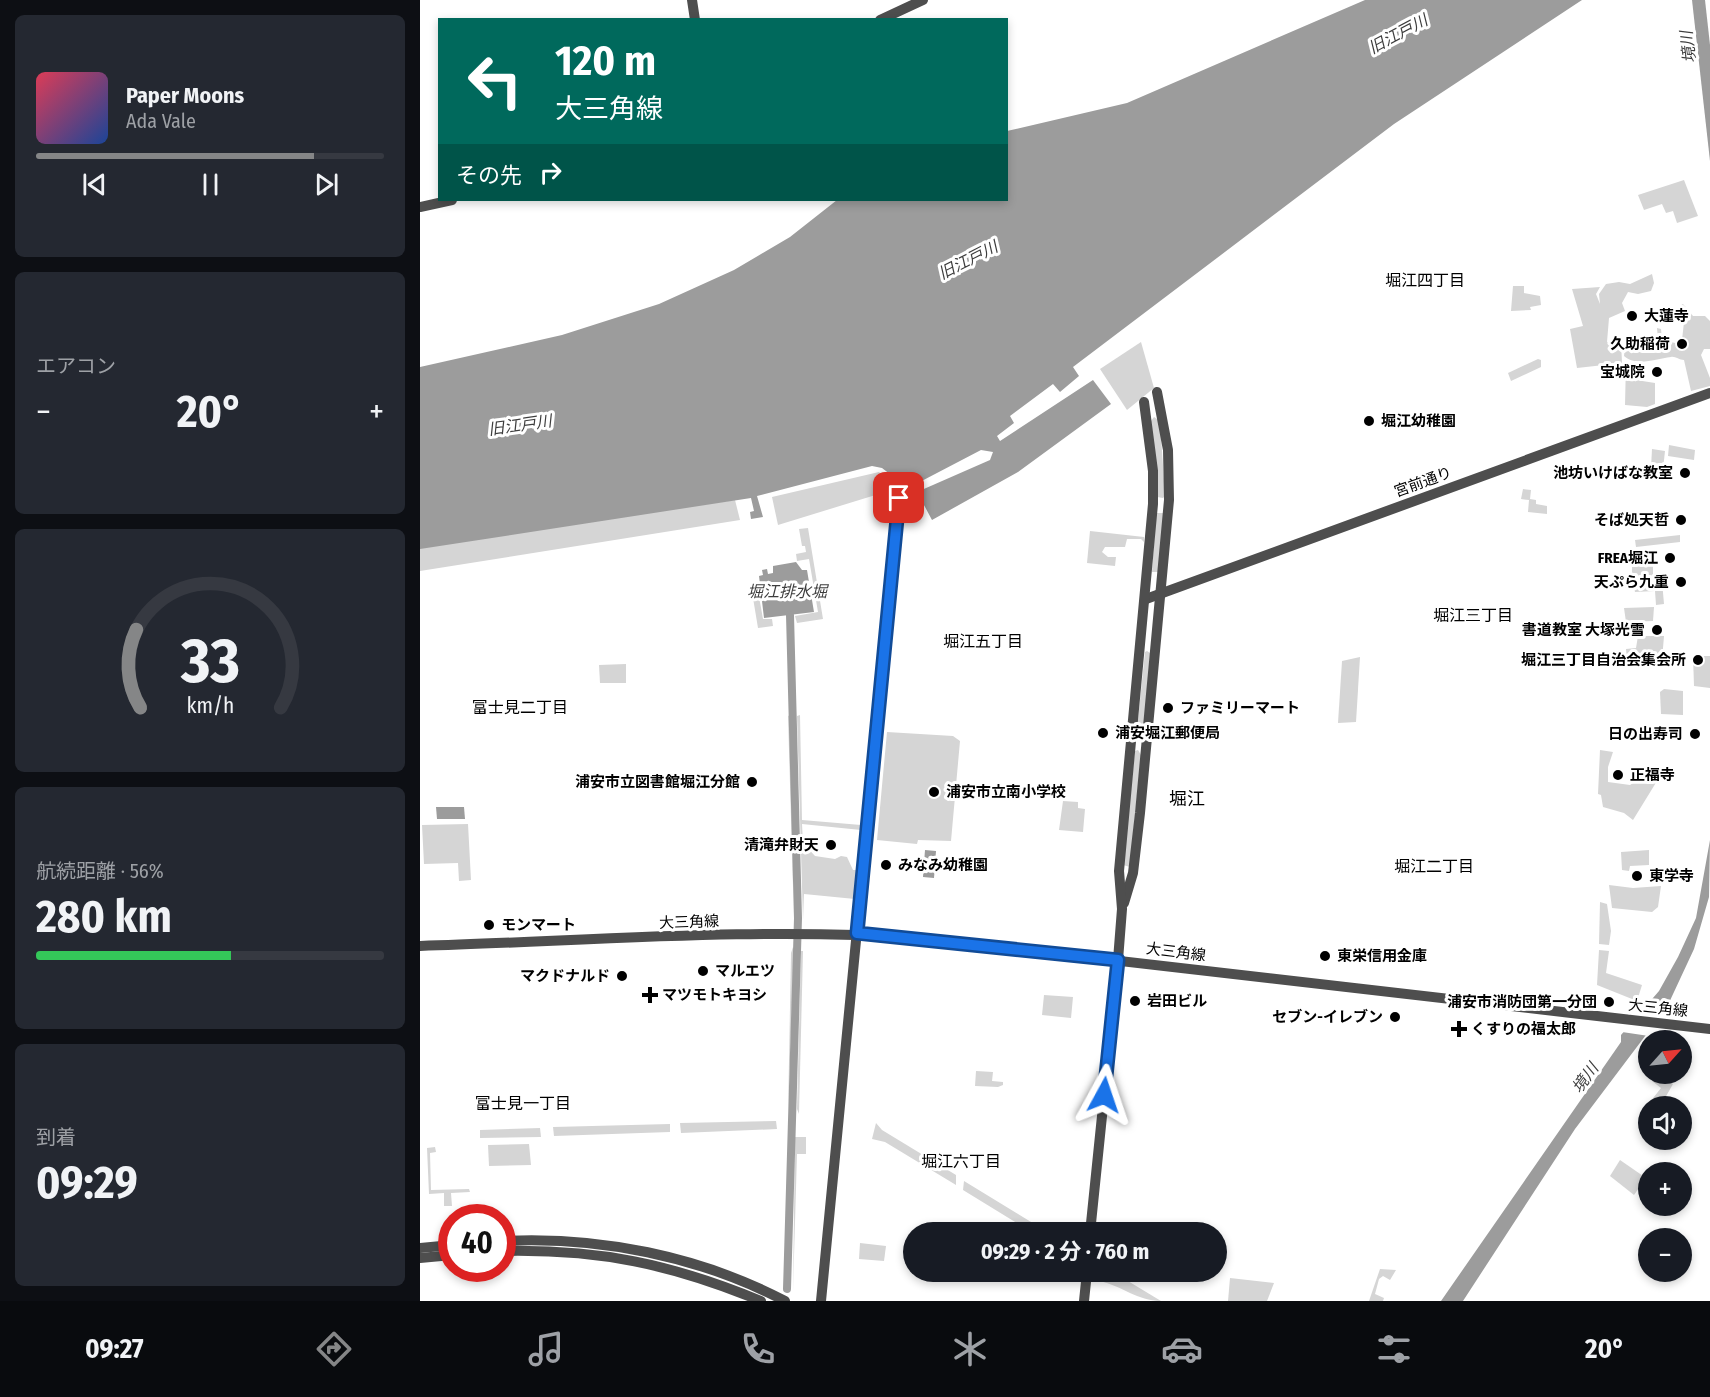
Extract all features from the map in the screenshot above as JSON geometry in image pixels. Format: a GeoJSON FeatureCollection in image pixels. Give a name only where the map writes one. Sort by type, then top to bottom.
{"type":"FeatureCollection","features":[{"type":"Feature","properties":{"kind":"street"},"geometry":{"type":"LineString","coordinates":[[692,0],[695,18]]}},
{"type":"Feature","properties":{"kind":"street"},"geometry":{"type":"LineString","coordinates":[[884,18],[923,0]]}},
{"type":"Feature","properties":{"kind":"street"},"geometry":{"type":"LineString","coordinates":[[420,207],[447,201]]}},
{"type":"Feature","properties":{"kind":"street"},"geometry":{"type":"LineString","coordinates":[[1122,909],[1133,873],[1169,485],[1168,450],[1157,392]]}},
{"type":"Feature","properties":{"kind":"street","name":"宮前通り"},"geometry":{"type":"LineString","coordinates":[[1146,599],[1710,393]]}},
{"type":"Feature","properties":{"kind":"street"},"geometry":{"type":"LineString","coordinates":[[1091,1222],[1118,960],[1122,909],[1119,871],[1146,599],[1153,471],[1144,402]]}},
{"type":"Feature","properties":{"kind":"street"},"geometry":{"type":"LineString","coordinates":[[820,1301],[899,498]]}},
{"type":"Feature","properties":{"kind":"street","name":"大三角線"},"geometry":{"type":"LineString","coordinates":[[420,946],[798,932],[857,933],[1118,960],[1710,1029]]}},
{"type":"Feature","properties":{"kind":"street"},"geometry":{"type":"LineString","coordinates":[[516,1241],[564,1241],[651,1252],[711,1270],[785,1301]]}},
{"type":"Feature","properties":{"kind":"street"},"geometry":{"type":"LineString","coordinates":[[420,1248],[438,1246]]}},
{"type":"Feature","properties":{"kind":"street"},"geometry":{"type":"LineString","coordinates":[[516,1251],[584,1252],[625,1258],[677,1270],[736,1296],[761,1301]]}},
{"type":"Feature","properties":{"kind":"street"},"geometry":{"type":"LineString","coordinates":[[420,1258],[438,1256]]}},
{"type":"Feature","properties":{"kind":"street"},"geometry":{"type":"LineString","coordinates":[[1084,1301],[1086,1282]]}},
{"type":"Feature","properties":{"kind":"shaded area"},"geometry":{"type":"Polygon","coordinates":[[[1684,180],[1698,216],[1677,223],[1673,211],[1666,213],[1662,204],[1644,210],[1638,195],[1684,180]]]}},
{"type":"Feature","properties":{"kind":"shaded area"},"geometry":{"type":"Polygon","coordinates":[[[1652,274],[1654,283],[1651,291],[1638,294],[1628,292],[1622,303],[1625,311],[1609,318],[1607,342],[1621,341],[1622,363],[1577,368],[1570,329],[1583,326],[1572,289],[1600,287],[1596,294],[1600,304],[1599,294],[1606,284],[1619,282],[1630,284],[1652,274]]]}},
{"type":"Feature","properties":{"kind":"shaded area"},"geometry":{"type":"Polygon","coordinates":[[[1513,286],[1524,286],[1524,293],[1540,296],[1541,305],[1530,307],[1531,310],[1511,311],[1513,286]]]}},
{"type":"Feature","properties":{"kind":"shaded area"},"geometry":{"type":"Polygon","coordinates":[[[1683,304],[1693,316],[1705,316],[1710,321],[1710,349],[1704,349],[1701,355],[1710,378],[1710,386],[1691,391],[1684,360],[1673,357],[1640,362],[1624,356],[1625,346],[1634,344],[1639,349],[1642,344],[1652,346],[1647,337],[1649,335],[1651,340],[1658,340],[1657,328],[1661,329],[1662,340],[1684,345],[1682,340],[1684,322],[1680,306],[1683,304]]]}},
{"type":"Feature","properties":{"kind":"shaded area"},"geometry":{"type":"Polygon","coordinates":[[[1141,342],[1154,388],[1127,410],[1100,369],[1141,342]]]}},
{"type":"Feature","properties":{"kind":"shaded area"},"geometry":{"type":"Polygon","coordinates":[[[1538,359],[1541,360],[1541,367],[1511,381],[1508,373],[1538,359]]]}},
{"type":"Feature","properties":{"kind":"shaded area"},"geometry":{"type":"Polygon","coordinates":[[[1626,362],[1636,362],[1636,380],[1655,383],[1655,404],[1647,407],[1625,405],[1626,362]]]}},
{"type":"Feature","properties":{"kind":"shaded area"},"geometry":{"type":"Polygon","coordinates":[[[1154,417],[1160,421],[1165,496],[1163,498],[1157,497],[1151,421],[1154,417]]]}},
{"type":"Feature","properties":{"kind":"shaded area"},"geometry":{"type":"Polygon","coordinates":[[[1669,445],[1695,450],[1694,460],[1668,456],[1669,445]]]}},
{"type":"Feature","properties":{"kind":"shaded area"},"geometry":{"type":"Polygon","coordinates":[[[1652,449],[1665,451],[1663,469],[1651,468],[1652,449]]]}},
{"type":"Feature","properties":{"kind":"shaded area"},"geometry":{"type":"Polygon","coordinates":[[[879,472],[895,489],[778,525],[772,497],[879,472]]]}},
{"type":"Feature","properties":{"kind":"shaded area"},"geometry":{"type":"Polygon","coordinates":[[[1523,489],[1531,490],[1530,499],[1536,500],[1536,504],[1547,506],[1547,514],[1528,512],[1529,500],[1521,499],[1523,489]]]}},
{"type":"Feature","properties":{"kind":"shaded area"},"geometry":{"type":"Polygon","coordinates":[[[735,500],[740,520],[420,571],[420,545],[735,500]]]}},
{"type":"Feature","properties":{"kind":"shaded area"},"geometry":{"type":"Polygon","coordinates":[[[1156,513],[1164,513],[1159,572],[1152,572],[1156,513]]]}},
{"type":"Feature","properties":{"kind":"shaded area"},"geometry":{"type":"Polygon","coordinates":[[[808,528],[823,619],[797,623],[795,616],[818,612],[809,559],[797,561],[796,554],[806,552],[805,546],[802,546],[799,529],[808,528]]]}},
{"type":"Feature","properties":{"kind":"shaded area"},"geometry":{"type":"Polygon","coordinates":[[[1090,531],[1144,537],[1144,542],[1141,539],[1127,539],[1125,547],[1105,547],[1102,552],[1108,557],[1116,557],[1115,566],[1087,563],[1090,531]]]}},
{"type":"Feature","properties":{"kind":"shaded area"},"geometry":{"type":"Polygon","coordinates":[[[1680,535],[1680,542],[1636,547],[1635,540],[1680,535]]]}},
{"type":"Feature","properties":{"kind":"shaded area"},"geometry":{"type":"Polygon","coordinates":[[[1653,549],[1653,578],[1632,578],[1632,565],[1637,564],[1636,550],[1653,549]]]}},
{"type":"Feature","properties":{"kind":"shaded area"},"geometry":{"type":"Polygon","coordinates":[[[1662,581],[1664,604],[1656,605],[1655,591],[1635,592],[1634,588],[1622,588],[1622,583],[1662,581]]]}},
{"type":"Feature","properties":{"kind":"shaded area"},"geometry":{"type":"Polygon","coordinates":[[[758,591],[763,619],[772,619],[773,626],[758,628],[752,592],[758,591]]]}},
{"type":"Feature","properties":{"kind":"shaded area"},"geometry":{"type":"Polygon","coordinates":[[[1654,607],[1653,621],[1626,622],[1624,608],[1654,607]]]}},
{"type":"Feature","properties":{"kind":"shaded area"},"geometry":{"type":"Polygon","coordinates":[[[1638,636],[1664,636],[1662,660],[1627,662],[1626,649],[1636,648],[1638,636]]]}},
{"type":"Feature","properties":{"kind":"shaded area"},"geometry":{"type":"Polygon","coordinates":[[[1145,652],[1150,653],[1144,729],[1139,731],[1137,730],[1145,652]]]}},
{"type":"Feature","properties":{"kind":"shaded area"},"geometry":{"type":"Polygon","coordinates":[[[1693,656],[1710,656],[1710,688],[1694,686],[1693,656]]]}},
{"type":"Feature","properties":{"kind":"shaded area"},"geometry":{"type":"Polygon","coordinates":[[[1360,657],[1356,722],[1338,723],[1342,661],[1360,657]]]}},
{"type":"Feature","properties":{"kind":"shaded area"},"geometry":{"type":"Polygon","coordinates":[[[626,664],[626,683],[600,683],[599,665],[626,664]]]}},
{"type":"Feature","properties":{"kind":"shaded area"},"geometry":{"type":"Polygon","coordinates":[[[1664,689],[1683,691],[1683,715],[1661,714],[1660,692],[1664,689]]]}},
{"type":"Feature","properties":{"kind":"shaded area"},"geometry":{"type":"Polygon","coordinates":[[[790,715],[794,921],[788,716],[790,715]]]}},
{"type":"Feature","properties":{"kind":"shaded area"},"geometry":{"type":"Polygon","coordinates":[[[800,715],[802,820],[861,825],[861,830],[802,824],[803,843],[815,856],[835,859],[841,856],[847,857],[853,870],[857,870],[855,899],[804,894],[803,920],[797,716],[800,715]]]}},
{"type":"Feature","properties":{"kind":"shaded area"},"geometry":{"type":"Polygon","coordinates":[[[887,732],[953,736],[960,741],[951,841],[918,840],[917,844],[877,840],[887,732]]]}},
{"type":"Feature","properties":{"kind":"shaded area"},"geometry":{"type":"Polygon","coordinates":[[[1138,750],[1141,755],[1130,867],[1123,865],[1135,751],[1138,750]]]}},
{"type":"Feature","properties":{"kind":"shaded area"},"geometry":{"type":"Polygon","coordinates":[[[1600,750],[1613,752],[1608,767],[1608,782],[1630,785],[1639,779],[1657,781],[1633,820],[1624,813],[1603,807],[1601,795],[1598,794],[1600,750]]]}},
{"type":"Feature","properties":{"kind":"shaded area"},"geometry":{"type":"Polygon","coordinates":[[[1063,801],[1078,802],[1078,808],[1085,809],[1083,832],[1059,830],[1063,801]]]}},
{"type":"Feature","properties":{"kind":"shaded area"},"geometry":{"type":"Polygon","coordinates":[[[468,824],[471,880],[459,881],[458,863],[424,864],[422,825],[468,824]]]}},
{"type":"Feature","properties":{"kind":"shaded area"},"geometry":{"type":"Polygon","coordinates":[[[1649,850],[1649,865],[1630,866],[1629,871],[1622,870],[1621,852],[1649,850]]]}},
{"type":"Feature","properties":{"kind":"shaded area"},"geometry":{"type":"Polygon","coordinates":[[[1609,885],[1633,888],[1661,886],[1658,907],[1652,912],[1612,908],[1609,885]]]}},
{"type":"Feature","properties":{"kind":"shaded area"},"geometry":{"type":"Polygon","coordinates":[[[1600,902],[1607,904],[1611,931],[1609,945],[1599,944],[1600,902]]]}},
{"type":"Feature","properties":{"kind":"shaded area"},"geometry":{"type":"Polygon","coordinates":[[[794,948],[788,1115],[791,953],[794,948]]]}},
{"type":"Feature","properties":{"kind":"shaded area"},"geometry":{"type":"Polygon","coordinates":[[[1599,950],[1609,951],[1606,973],[1642,985],[1637,1001],[1597,985],[1599,950]]]}},
{"type":"Feature","properties":{"kind":"shaded area"},"geometry":{"type":"Polygon","coordinates":[[[801,951],[803,951],[799,1114],[797,1109],[801,951]]]}},
{"type":"Feature","properties":{"kind":"shaded area"},"geometry":{"type":"Polygon","coordinates":[[[1044,995],[1073,997],[1071,1018],[1042,1015],[1044,995]]]}},
{"type":"Feature","properties":{"kind":"shaded area"},"geometry":{"type":"Polygon","coordinates":[[[976,1071],[993,1072],[992,1081],[1003,1082],[1003,1085],[998,1087],[975,1086],[976,1071]]]}},
{"type":"Feature","properties":{"kind":"shaded area"},"geometry":{"type":"Polygon","coordinates":[[[1656,1084],[1673,1084],[1666,1096],[1655,1096],[1661,1088],[1656,1084]]]}},
{"type":"Feature","properties":{"kind":"shaded area"},"geometry":{"type":"Polygon","coordinates":[[[776,1121],[777,1129],[681,1133],[680,1123],[776,1121]]]}},
{"type":"Feature","properties":{"kind":"shaded area"},"geometry":{"type":"Polygon","coordinates":[[[876,1123],[882,1130],[956,1175],[956,1185],[885,1142],[872,1139],[876,1123]]]}},
{"type":"Feature","properties":{"kind":"shaded area"},"geometry":{"type":"Polygon","coordinates":[[[670,1124],[670,1132],[554,1136],[553,1127],[670,1124]]]}},
{"type":"Feature","properties":{"kind":"shaded area"},"geometry":{"type":"Polygon","coordinates":[[[540,1128],[541,1137],[480,1138],[480,1130],[540,1128]]]}},
{"type":"Feature","properties":{"kind":"shaded area"},"geometry":{"type":"Polygon","coordinates":[[[795,1137],[806,1137],[806,1154],[797,1154],[793,1291],[795,1137]]]}},
{"type":"Feature","properties":{"kind":"shaded area"},"geometry":{"type":"Polygon","coordinates":[[[529,1144],[531,1165],[489,1166],[488,1145],[529,1144]]]}},
{"type":"Feature","properties":{"kind":"shaded area"},"geometry":{"type":"Polygon","coordinates":[[[435,1147],[436,1152],[430,1153],[431,1190],[469,1189],[470,1192],[451,1193],[452,1204],[444,1204],[444,1193],[429,1194],[427,1148],[435,1147]]]}},
{"type":"Feature","properties":{"kind":"shaded area"},"geometry":{"type":"Polygon","coordinates":[[[1620,1160],[1638,1172],[1638,1189],[1634,1195],[1610,1176],[1620,1160]]]}},
{"type":"Feature","properties":{"kind":"shaded area"},"geometry":{"type":"Polygon","coordinates":[[[964,1181],[1031,1222],[1015,1222],[963,1190],[964,1181]]]}},
{"type":"Feature","properties":{"kind":"shaded area"},"geometry":{"type":"Polygon","coordinates":[[[860,1243],[886,1246],[884,1261],[859,1259],[860,1243]]]}},
{"type":"Feature","properties":{"kind":"shaded area"},"geometry":{"type":"Polygon","coordinates":[[[1380,1269],[1396,1270],[1390,1280],[1383,1276],[1379,1279],[1375,1294],[1384,1298],[1383,1301],[1369,1301],[1380,1269]]]}},
{"type":"Feature","properties":{"kind":"shaded area"},"geometry":{"type":"Polygon","coordinates":[[[1230,1278],[1274,1283],[1267,1301],[1228,1301],[1230,1278]]]}},
{"type":"Feature","properties":{"kind":"shaded area"},"geometry":{"type":"Polygon","coordinates":[[[1102,1282],[1130,1282],[1161,1301],[1145,1299],[1102,1282]]]}},
{"type":"Feature","properties":{"kind":"water","name":"旧江戸川"},"geometry":{"type":"Polygon","coordinates":[[[1365,0],[1582,0],[1394,124],[1073,367],[1079,376],[1060,392],[1053,384],[1010,416],[1014,423],[997,436],[1000,441],[1093,380],[1111,404],[1018,472],[932,520],[917,492],[990,460],[993,452],[981,450],[914,485],[909,479],[899,481],[882,468],[872,466],[757,496],[763,517],[751,519],[750,512],[754,511],[751,498],[420,549],[420,367],[562,335],[659,304],[734,270],[790,237],[836,201],[1008,201],[1008,131],[1127,103],[1365,0]]]}},
{"type":"Feature","properties":{"kind":"water"},"geometry":{"type":"Polygon","coordinates":[[[1692,0],[1705,0],[1710,45],[1710,161],[1692,0]]]}},
{"type":"Feature","properties":{"kind":"water","name":"堀江排水堀"},"geometry":{"type":"Polygon","coordinates":[[[796,562],[802,570],[807,570],[814,612],[764,618],[759,576],[763,575],[762,570],[767,569],[768,574],[773,573],[773,566],[796,562]]]}},
{"type":"Feature","properties":{"kind":"water"},"geometry":{"type":"Polygon","coordinates":[[[436,807],[464,807],[465,819],[437,819],[436,807]]]}},
{"type":"Feature","properties":{"kind":"water"},"geometry":{"type":"Polygon","coordinates":[[[1710,840],[1709,897],[1694,949],[1667,1007],[1650,1030],[1638,1030],[1638,1045],[1575,1129],[1463,1301],[1441,1301],[1621,1042],[1621,1035],[1659,991],[1696,918],[1710,840]]]}},
{"type":"Feature","properties":{"kind":"water"},"geometry":{"type":"Polygon","coordinates":[[[925,850],[936,851],[934,878],[923,877],[925,850]]]}},
{"type":"Feature","properties":{"kind":"pier"},"geometry":{"type":"Polygon","coordinates":[[[1639,1010],[1666,1013],[1653,1030],[1638,1030],[1638,1034],[1622,1032],[1639,1010]]]}},
{"type":"Feature","properties":{"kind":"waterway"},"geometry":{"type":"LineString","coordinates":[[787,1289],[798,918],[790,615]]}},
{"type":"Feature","properties":{"kind":"place","name":"大蓮寺"},"geometry":{"type":"Point","coordinates":[1632,316]}},
{"type":"Feature","properties":{"kind":"place","name":"久助稲荷"},"geometry":{"type":"Point","coordinates":[1682,344]}},
{"type":"Feature","properties":{"kind":"place","name":"宝城院"},"geometry":{"type":"Point","coordinates":[1657,372]}},
{"type":"Feature","properties":{"kind":"place","name":"堀江幼稚園"},"geometry":{"type":"Point","coordinates":[1369,421]}},
{"type":"Feature","properties":{"kind":"place","name":"池坊いけばな教室"},"geometry":{"type":"Point","coordinates":[1685,473]}},
{"type":"Feature","properties":{"kind":"place","name":"そば処天哲"},"geometry":{"type":"Point","coordinates":[1681,520]}},
{"type":"Feature","properties":{"kind":"place","name":"FREA堀江"},"geometry":{"type":"Point","coordinates":[1670,558]}},
{"type":"Feature","properties":{"kind":"place","name":"天ぷら九重"},"geometry":{"type":"Point","coordinates":[1681,582]}},
{"type":"Feature","properties":{"kind":"place","name":"書道教室 大塚光雪"},"geometry":{"type":"Point","coordinates":[1657,630]}},
{"type":"Feature","properties":{"kind":"place","name":"堀江三丁目自治会集会所"},"geometry":{"type":"Point","coordinates":[1698,660]}},
{"type":"Feature","properties":{"kind":"place","name":"ファミリーマート"},"geometry":{"type":"Point","coordinates":[1168,708]}},
{"type":"Feature","properties":{"kind":"place","name":"浦安堀江郵便局"},"geometry":{"type":"Point","coordinates":[1103,733]}},
{"type":"Feature","properties":{"kind":"place","name":"日の出寿司"},"geometry":{"type":"Point","coordinates":[1695,734]}},
{"type":"Feature","properties":{"kind":"place","name":"正福寺"},"geometry":{"type":"Point","coordinates":[1618,775]}},
{"type":"Feature","properties":{"kind":"place","name":"浦安市立図書館堀江分館"},"geometry":{"type":"Point","coordinates":[752,782]}},
{"type":"Feature","properties":{"kind":"place","name":"浦安市立南小学校"},"geometry":{"type":"Point","coordinates":[934,792]}},
{"type":"Feature","properties":{"kind":"place","name":"清滝弁財天"},"geometry":{"type":"Point","coordinates":[831,845]}},
{"type":"Feature","properties":{"kind":"place","name":"みなみ幼稚園"},"geometry":{"type":"Point","coordinates":[886,865]}},
{"type":"Feature","properties":{"kind":"place","name":"東学寺"},"geometry":{"type":"Point","coordinates":[1637,876]}},
{"type":"Feature","properties":{"kind":"place","name":"モンマート"},"geometry":{"type":"Point","coordinates":[489,925]}},
{"type":"Feature","properties":{"kind":"place","name":"東栄信用金庫"},"geometry":{"type":"Point","coordinates":[1325,956]}},
{"type":"Feature","properties":{"kind":"place","name":"マルエツ"},"geometry":{"type":"Point","coordinates":[703,971]}},
{"type":"Feature","properties":{"kind":"place","name":"マクドナルド"},"geometry":{"type":"Point","coordinates":[622,976]}},
{"type":"Feature","properties":{"kind":"place","name":"マツモトキヨシ"},"geometry":{"type":"Point","coordinates":[650,995]}},
{"type":"Feature","properties":{"kind":"place","name":"岩田ビル"},"geometry":{"type":"Point","coordinates":[1135,1001]}},
{"type":"Feature","properties":{"kind":"place","name":"浦安市消防団第一分団"},"geometry":{"type":"Point","coordinates":[1609,1002]}},
{"type":"Feature","properties":{"kind":"place","name":"セブン-イレブン"},"geometry":{"type":"Point","coordinates":[1395,1017]}},
{"type":"Feature","properties":{"kind":"place","name":"くすりの福太郎"},"geometry":{"type":"Point","coordinates":[1459,1029]}},
{"type":"Feature","properties":{"kind":"district","name":"堀江四丁目"},"geometry":{"type":"Point","coordinates":[1425,280]}},
{"type":"Feature","properties":{"kind":"district","name":"堀江三丁目"},"geometry":{"type":"Point","coordinates":[1473,615]}},
{"type":"Feature","properties":{"kind":"district","name":"堀江五丁目"},"geometry":{"type":"Point","coordinates":[983,641]}},
{"type":"Feature","properties":{"kind":"district","name":"富士見二丁目"},"geometry":{"type":"Point","coordinates":[520,707]}},
{"type":"Feature","properties":{"kind":"district","name":"堀江"},"geometry":{"type":"Point","coordinates":[1187,799]}},
{"type":"Feature","properties":{"kind":"district","name":"堀江二丁目"},"geometry":{"type":"Point","coordinates":[1434,866]}},
{"type":"Feature","properties":{"kind":"district","name":"富士見一丁目"},"geometry":{"type":"Point","coordinates":[523,1103]}},
{"type":"Feature","properties":{"kind":"district","name":"堀江六丁目"},"geometry":{"type":"Point","coordinates":[961,1161]}},
{"type":"Feature","properties":{"kind":"route"},"geometry":{"type":"LineString","coordinates":[[899,498],[857,933],[1118,960],[1104,1095]]}},
{"type":"Feature","properties":{"kind":"water label","name":"境川"},"geometry":{"type":"Point","coordinates":[1688,47]}},
{"type":"Feature","properties":{"kind":"water label","name":"境川"},"geometry":{"type":"Point","coordinates":[1585,1078]}}]}
